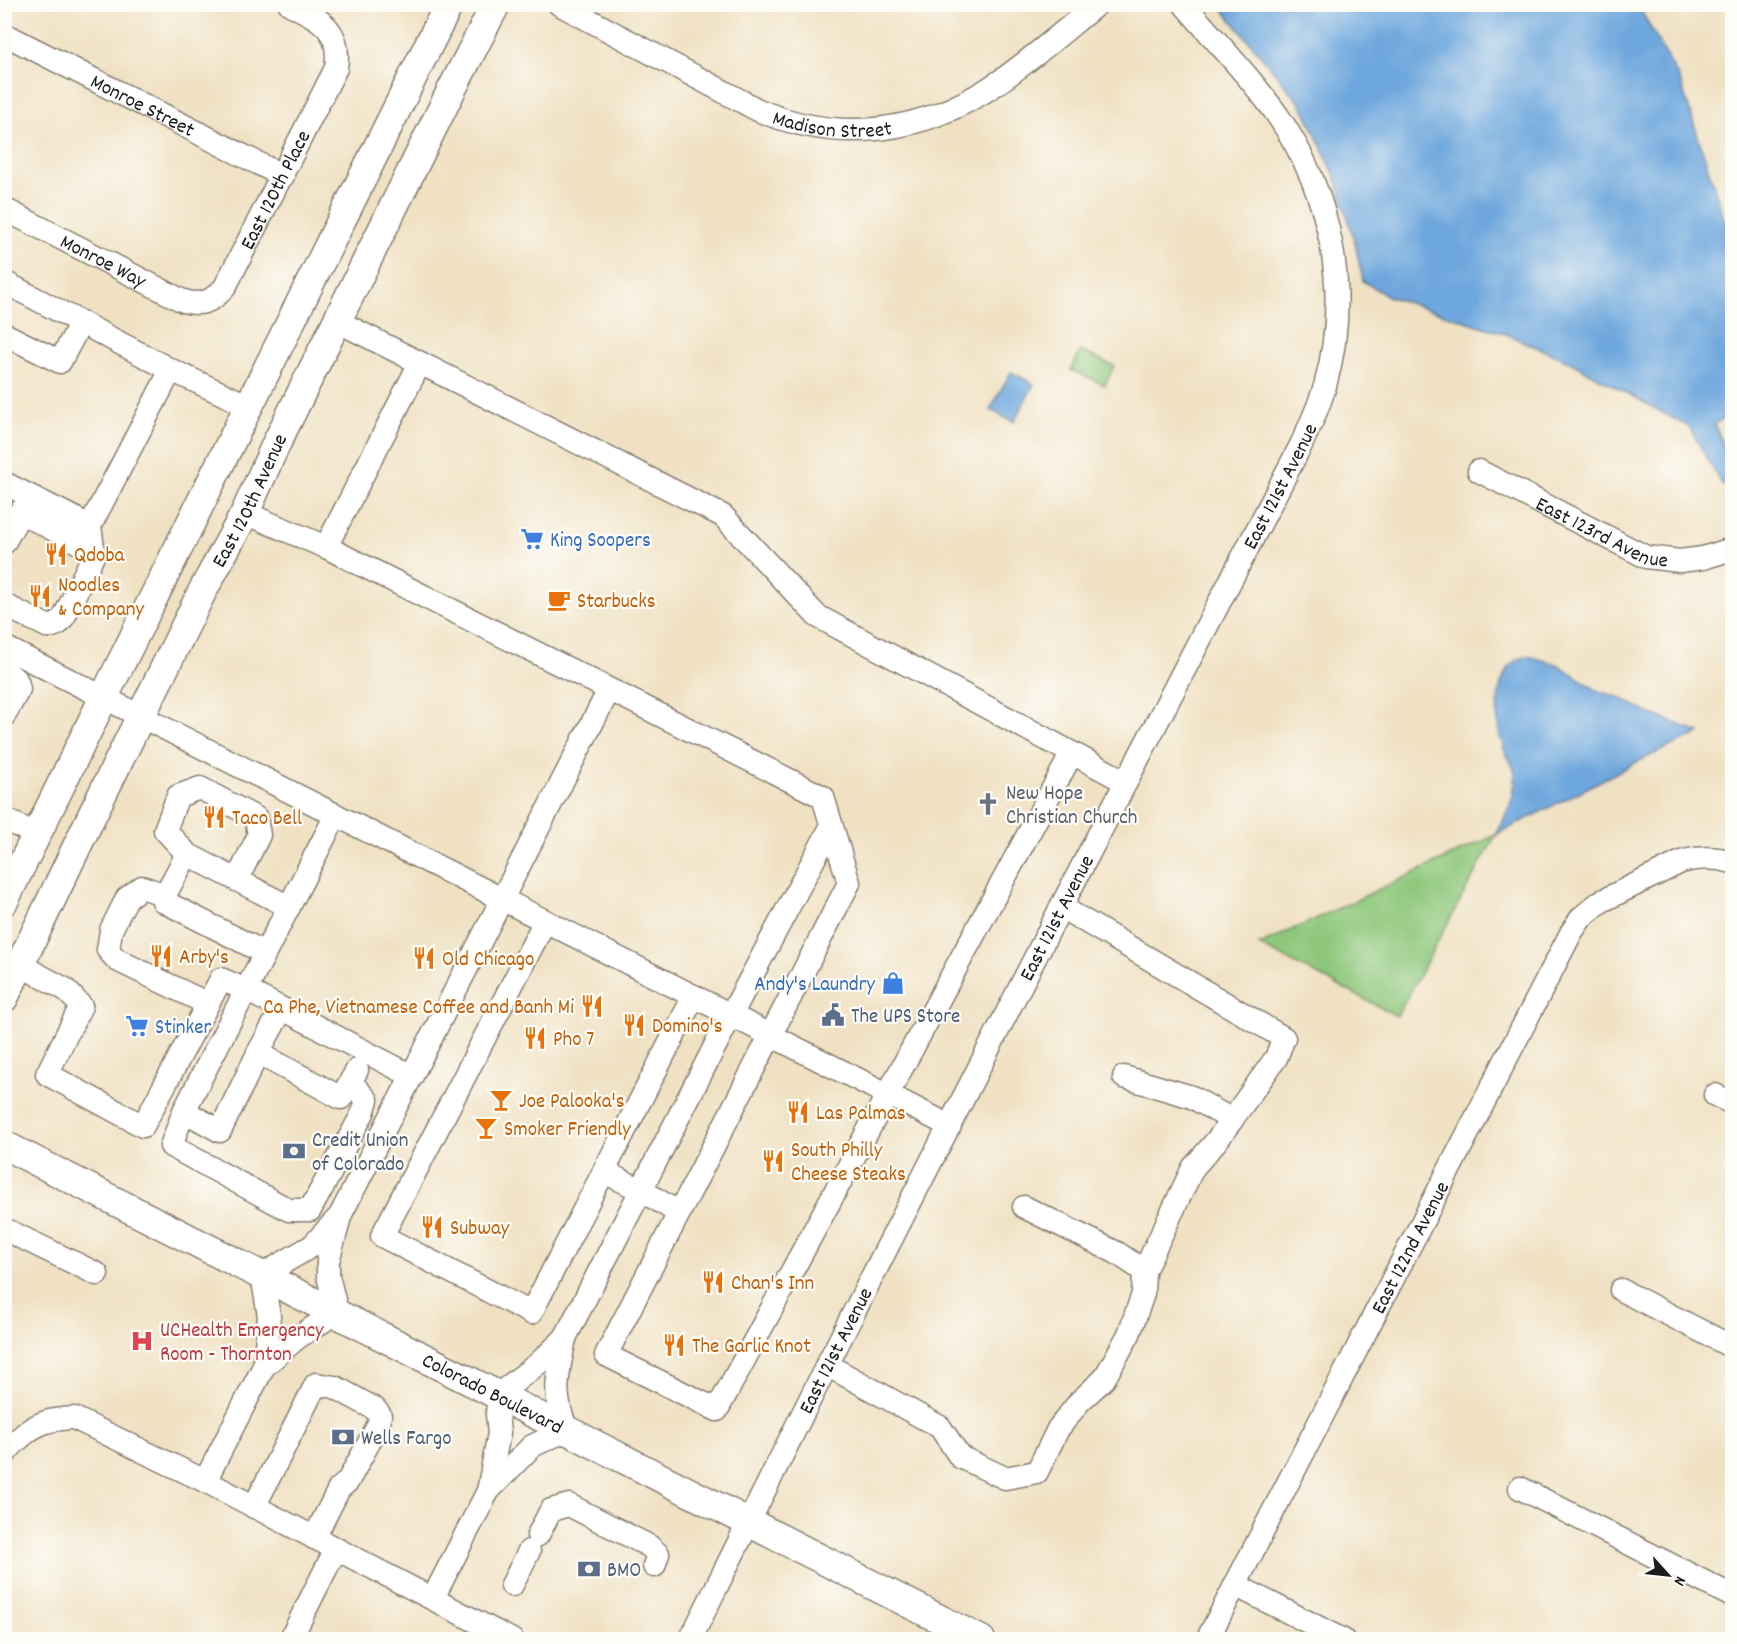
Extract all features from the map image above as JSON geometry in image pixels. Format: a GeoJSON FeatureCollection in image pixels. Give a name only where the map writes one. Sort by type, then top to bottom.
{"type":"FeatureCollection","features":[{"type":"Feature","properties":{"kind":"main road","name":"East 120th Avenue"},"geometry":{"type":"LineString","coordinates":[[4,901],[448,4]]}},
{"type":"Feature","properties":{"kind":"main road","name":"East 120th Avenue"},"geometry":{"type":"LineString","coordinates":[[4,998],[203,590],[245,513],[276,444],[496,4]]}},
{"type":"Feature","properties":{"kind":"main road","name":"Colorado Boulevard"},"geometry":{"type":"LineString","coordinates":[[4,1145],[981,1640]]}},
{"type":"Feature","properties":{"kind":"street","name":"East 120th Place"},"geometry":{"type":"LineString","coordinates":[[205,303],[219,294],[225,286],[336,68],[338,48],[331,32],[318,19],[291,4]]}},
{"type":"Feature","properties":{"kind":"street","name":"Madison Street"},"geometry":{"type":"LineString","coordinates":[[559,4],[774,117],[828,129],[857,132],[894,128],[918,122],[975,97],[998,83],[1097,4]]}},
{"type":"Feature","properties":{"kind":"street","name":"East 121st Avenue"},"geometry":{"type":"LineString","coordinates":[[690,1640],[747,1521],[1061,907],[1301,445],[1324,389],[1337,322],[1336,277],[1328,224],[1307,165],[1278,116],[1184,4]]}},
{"type":"Feature","properties":{"kind":"street","name":"Monroe Street"},"geometry":{"type":"LineString","coordinates":[[4,34],[282,176]]}},
{"type":"Feature","properties":{"kind":"street","name":"Monroe Way"},"geometry":{"type":"LineString","coordinates":[[4,210],[181,300],[193,304],[205,303]]}},
{"type":"Feature","properties":{"kind":"street"},"geometry":{"type":"LineString","coordinates":[[4,282],[171,370],[249,406]]}},
{"type":"Feature","properties":{"kind":"street"},"geometry":{"type":"LineString","coordinates":[[337,321],[723,516],[817,616],[1071,755],[1126,782]]}},
{"type":"Feature","properties":{"kind":"street"},"geometry":{"type":"LineString","coordinates":[[4,334],[60,362],[81,322]]}},
{"type":"Feature","properties":{"kind":"street"},"geometry":{"type":"LineString","coordinates":[[326,547],[420,363]]}},
{"type":"Feature","properties":{"kind":"street"},"geometry":{"type":"LineString","coordinates":[[4,605],[50,627],[58,624],[65,615],[94,554],[90,526],[171,370]]}},
{"type":"Feature","properties":{"kind":"street","name":"East 123rd Avenue"},"geometry":{"type":"LineString","coordinates":[[1479,471],[1646,557],[1680,561],[1703,558],[1732,549]]}},
{"type":"Feature","properties":{"kind":"street"},"geometry":{"type":"LineString","coordinates":[[4,483],[25,504],[92,550],[94,554]]}},
{"type":"Feature","properties":{"kind":"street"},"geometry":{"type":"LineString","coordinates":[[25,504],[90,526]]}},
{"type":"Feature","properties":{"kind":"street"},"geometry":{"type":"LineString","coordinates":[[4,543],[25,504]]}},
{"type":"Feature","properties":{"kind":"street"},"geometry":{"type":"LineString","coordinates":[[245,513],[326,547],[823,797],[849,883],[606,1355],[717,1410],[1071,755]]}},
{"type":"Feature","properties":{"kind":"street"},"geometry":{"type":"LineString","coordinates":[[4,647],[950,1126]]}},
{"type":"Feature","properties":{"kind":"street"},"geometry":{"type":"LineString","coordinates":[[4,669],[17,681],[19,688],[4,716]]}},
{"type":"Feature","properties":{"kind":"street"},"geometry":{"type":"LineString","coordinates":[[205,1481],[264,1366],[291,1342],[337,1312],[328,1269],[341,1214],[609,690]]}},
{"type":"Feature","properties":{"kind":"street"},"geometry":{"type":"LineString","coordinates":[[237,880],[260,836],[256,819],[200,788],[178,796],[165,830],[187,854],[237,880],[289,907]]}},
{"type":"Feature","properties":{"kind":"street"},"geometry":{"type":"LineString","coordinates":[[336,815],[184,1111],[171,1146],[288,1210],[310,1210],[363,1113],[367,1100],[351,1082]]}},
{"type":"Feature","properties":{"kind":"street"},"geometry":{"type":"LineString","coordinates":[[4,819],[37,835]]}},
{"type":"Feature","properties":{"kind":"street"},"geometry":{"type":"LineString","coordinates":[[488,1491],[532,1446],[567,1430],[560,1414],[556,1394],[565,1338],[731,1015],[831,827]]}},
{"type":"Feature","properties":{"kind":"street"},"geometry":{"type":"LineString","coordinates":[[187,854],[163,901],[265,953]]}},
{"type":"Feature","properties":{"kind":"street","name":"East 122nd Avenue"},"geometry":{"type":"LineString","coordinates":[[1207,1640],[1571,933],[1581,918],[1600,902],[1681,862],[1694,858],[1718,858],[1732,862]]}},
{"type":"Feature","properties":{"kind":"street"},"geometry":{"type":"LineString","coordinates":[[165,896],[142,887],[127,898],[111,930],[108,950],[117,960],[207,1003]]}},
{"type":"Feature","properties":{"kind":"street"},"geometry":{"type":"LineString","coordinates":[[827,1365],[940,1426],[960,1457],[1005,1478],[1037,1472],[1058,1429],[1080,1401],[1104,1379],[1129,1334],[1143,1294],[1144,1271],[1193,1168],[1232,1120],[1276,1058],[1284,1038],[1061,907]]}},
{"type":"Feature","properties":{"kind":"street"},"geometry":{"type":"LineString","coordinates":[[545,921],[382,1236],[531,1313],[694,996]]}},
{"type":"Feature","properties":{"kind":"street"},"geometry":{"type":"LineString","coordinates":[[20,965],[65,989],[81,1006],[47,1074],[143,1126],[221,979],[412,1076]]}},
{"type":"Feature","properties":{"kind":"street"},"geometry":{"type":"LineString","coordinates":[[184,1111],[220,1131],[282,1009]]}},
{"type":"Feature","properties":{"kind":"street"},"geometry":{"type":"LineString","coordinates":[[258,1053],[341,1098],[367,1053]]}},
{"type":"Feature","properties":{"kind":"street"},"geometry":{"type":"LineString","coordinates":[[1125,1077],[1192,1097],[1232,1120]]}},
{"type":"Feature","properties":{"kind":"street"},"geometry":{"type":"LineString","coordinates":[[604,1172],[679,1212]]}},
{"type":"Feature","properties":{"kind":"street"},"geometry":{"type":"LineString","coordinates":[[1024,1207],[1117,1253],[1144,1271]]}},
{"type":"Feature","properties":{"kind":"street"},"geometry":{"type":"LineString","coordinates":[[264,1366],[269,1316],[262,1275],[312,1246],[341,1214]]}},
{"type":"Feature","properties":{"kind":"street"},"geometry":{"type":"LineString","coordinates":[[4,1229],[97,1274]]}},
{"type":"Feature","properties":{"kind":"street"},"geometry":{"type":"LineString","coordinates":[[1621,1290],[1732,1347]]}},
{"type":"Feature","properties":{"kind":"street"},"geometry":{"type":"LineString","coordinates":[[434,1598],[488,1491],[499,1433],[497,1414],[499,1394],[540,1362],[565,1338]]}},
{"type":"Feature","properties":{"kind":"street"},"geometry":{"type":"LineString","coordinates":[[254,1507],[316,1384],[335,1388],[375,1409],[380,1415],[379,1424],[348,1481],[339,1489],[314,1538]]}},
{"type":"Feature","properties":{"kind":"street"},"geometry":{"type":"LineString","coordinates":[[6,1451],[33,1426],[54,1419],[74,1418],[205,1481],[512,1640]]}},
{"type":"Feature","properties":{"kind":"street"},"geometry":{"type":"LineString","coordinates":[[1521,1488],[1732,1596]]}},
{"type":"Feature","properties":{"kind":"street"},"geometry":{"type":"LineString","coordinates":[[512,1585],[551,1510],[569,1505],[649,1546],[658,1554],[654,1566]]}},
{"type":"Feature","properties":{"kind":"street"},"geometry":{"type":"LineString","coordinates":[[290,1640],[336,1549]]}},
{"type":"Feature","properties":{"kind":"street"},"geometry":{"type":"LineString","coordinates":[[1235,1585],[1343,1640]]}},
{"type":"Feature","properties":{"kind":"green space"},"geometry":{"type":"Polygon","coordinates":[[[1080,351],[1114,366],[1105,385],[1071,370],[1080,351]]]}},
{"type":"Feature","properties":{"kind":"green space"},"geometry":{"type":"Polygon","coordinates":[[[1496,835],[1397,1016],[1259,945],[1496,835]]]}},
{"type":"Feature","properties":{"kind":"water"},"geometry":{"type":"Polygon","coordinates":[[[1219,5],[1638,5],[1680,80],[1732,243],[1732,415],[1714,424],[1732,462],[1732,490],[1721,483],[1689,427],[1566,360],[1506,334],[1387,296],[1363,281],[1355,243],[1335,176],[1303,107],[1219,5]]]}},
{"type":"Feature","properties":{"kind":"water"},"geometry":{"type":"Polygon","coordinates":[[[1011,372],[1034,384],[1014,422],[990,410],[1011,372]]]}},
{"type":"Feature","properties":{"kind":"water"},"geometry":{"type":"Polygon","coordinates":[[[1528,656],[1557,664],[1598,691],[1621,698],[1642,710],[1700,733],[1643,759],[1496,835],[1506,815],[1515,786],[1514,771],[1504,749],[1499,728],[1500,691],[1508,669],[1515,661],[1528,656]]]}},
{"type":"Feature","properties":{"kind":"place","name":"King Soopers"},"geometry":{"type":"Point","coordinates":[532,539]}},
{"type":"Feature","properties":{"kind":"place","name":"Qdoba"},"geometry":{"type":"Point","coordinates":[56,554]}},
{"type":"Feature","properties":{"kind":"place","name":"Noodles & Company"},"geometry":{"type":"Point","coordinates":[40,596]}},
{"type":"Feature","properties":{"kind":"place","name":"Starbucks"},"geometry":{"type":"Point","coordinates":[559,600]}},
{"type":"Feature","properties":{"kind":"place","name":"New Hope Christian Church"},"geometry":{"type":"Point","coordinates":[988,804]}},
{"type":"Feature","properties":{"kind":"place","name":"Taco Bell"},"geometry":{"type":"Point","coordinates":[214,817]}},
{"type":"Feature","properties":{"kind":"place","name":"Arby's"},"geometry":{"type":"Point","coordinates":[161,956]}},
{"type":"Feature","properties":{"kind":"place","name":"Old Chicago"},"geometry":{"type":"Point","coordinates":[424,958]}},
{"type":"Feature","properties":{"kind":"place","name":"Andy's Laundry"},"geometry":{"type":"Point","coordinates":[893,983]}},
{"type":"Feature","properties":{"kind":"place","name":"Ca Phe, Vietnamese Coffee and Banh Mi"},"geometry":{"type":"Point","coordinates":[592,1006]}},
{"type":"Feature","properties":{"kind":"place","name":"The UPS Store"},"geometry":{"type":"Point","coordinates":[833,1015]}},
{"type":"Feature","properties":{"kind":"place","name":"Domino's"},"geometry":{"type":"Point","coordinates":[634,1025]}},
{"type":"Feature","properties":{"kind":"place","name":"Stinker"},"geometry":{"type":"Point","coordinates":[137,1026]}},
{"type":"Feature","properties":{"kind":"place","name":"Pho 7"},"geometry":{"type":"Point","coordinates":[535,1038]}},
{"type":"Feature","properties":{"kind":"place","name":"Joe Palooka's"},"geometry":{"type":"Point","coordinates":[501,1100]}},
{"type":"Feature","properties":{"kind":"place","name":"Las Palmas"},"geometry":{"type":"Point","coordinates":[798,1112]}},
{"type":"Feature","properties":{"kind":"place","name":"Smoker Friendly"},"geometry":{"type":"Point","coordinates":[486,1128]}},
{"type":"Feature","properties":{"kind":"place","name":"Credit Union of Colorado"},"geometry":{"type":"Point","coordinates":[294,1151]}},
{"type":"Feature","properties":{"kind":"place","name":"South Philly Cheese Steaks"},"geometry":{"type":"Point","coordinates":[773,1161]}},
{"type":"Feature","properties":{"kind":"place","name":"Subway"},"geometry":{"type":"Point","coordinates":[432,1227]}},
{"type":"Feature","properties":{"kind":"place","name":"Chan's Inn"},"geometry":{"type":"Point","coordinates":[713,1282]}},
{"type":"Feature","properties":{"kind":"place","name":"UCHealth Emergency Room - Thornton"},"geometry":{"type":"Point","coordinates":[142,1341]}},
{"type":"Feature","properties":{"kind":"place","name":"The Garlic Knot"},"geometry":{"type":"Point","coordinates":[674,1345]}},
{"type":"Feature","properties":{"kind":"place","name":"Wells Fargo"},"geometry":{"type":"Point","coordinates":[343,1437]}},
{"type":"Feature","properties":{"kind":"place","name":"BMO"},"geometry":{"type":"Point","coordinates":[589,1569]}}]}
